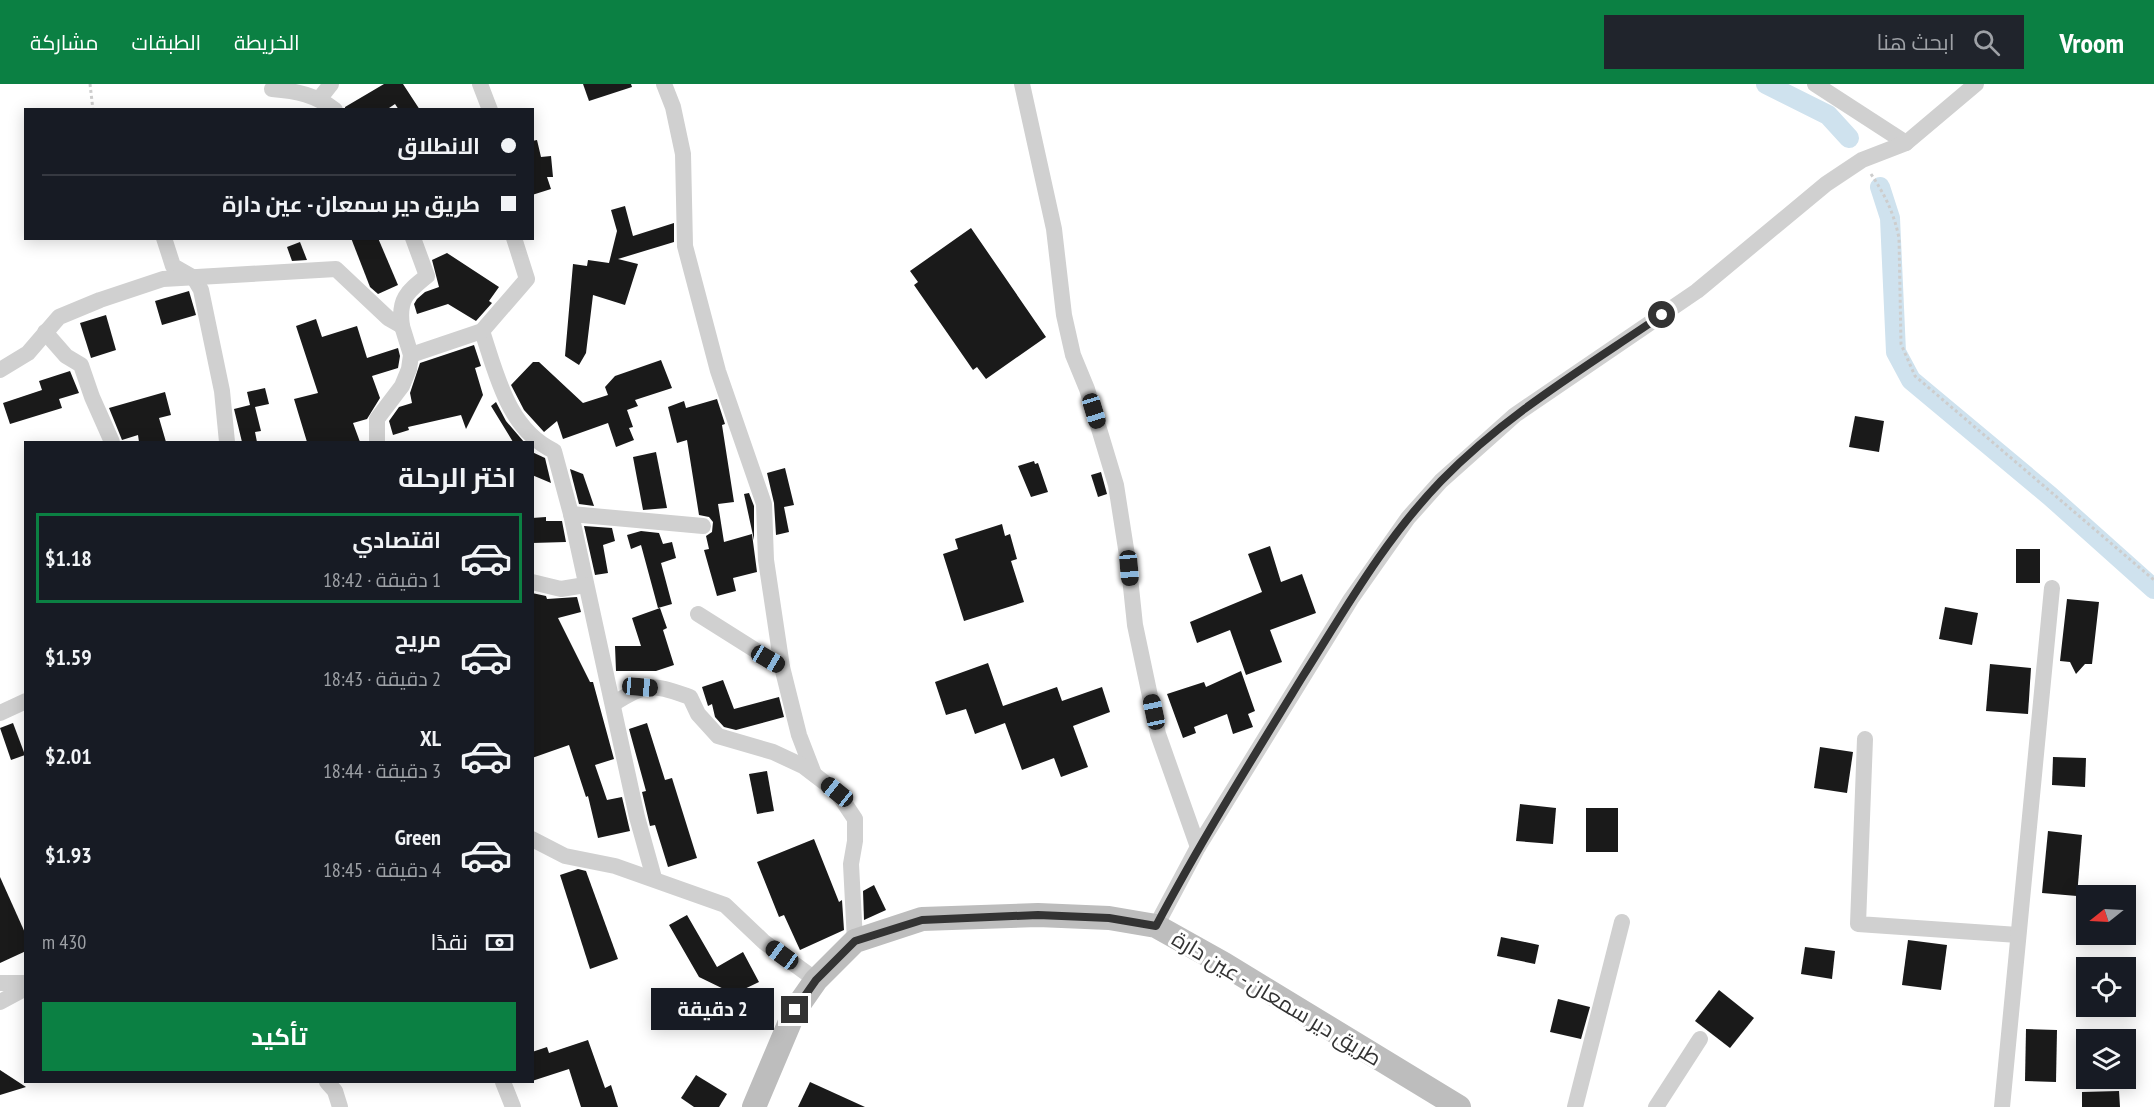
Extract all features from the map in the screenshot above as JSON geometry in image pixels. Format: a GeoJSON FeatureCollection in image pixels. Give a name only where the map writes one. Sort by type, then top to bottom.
{"type":"FeatureCollection","features":[{"type":"Feature","properties":{"kind":"main road","name":"طريق دير سمعان - عين دارة"},"geometry":{"type":"LineString","coordinates":[[754,1107],[795,1010],[816,980],[855,941],[922,920],[1038,915],[1109,918],[1156,926],[1224,964],[1459,1107]]}},
{"type":"Feature","properties":{"kind":"street"},"geometry":{"type":"LineString","coordinates":[[320,98],[331,84]]}},
{"type":"Feature","properties":{"kind":"street"},"geometry":{"type":"LineString","coordinates":[[480,84],[489,108]]}},
{"type":"Feature","properties":{"kind":"street"},"geometry":{"type":"LineString","coordinates":[[664,84],[674,107],[683,154],[685,246],[718,371],[764,504],[766,560],[782,667],[799,735],[814,774]]}},
{"type":"Feature","properties":{"kind":"street"},"geometry":{"type":"LineString","coordinates":[[1022,84],[1054,229],[1064,315],[1073,355],[1087,389],[1116,485],[1135,625],[1158,734],[1198,847]]}},
{"type":"Feature","properties":{"kind":"street"},"geometry":{"type":"LineString","coordinates":[[1815,84],[1906,143]]}},
{"type":"Feature","properties":{"kind":"street"},"geometry":{"type":"LineString","coordinates":[[1156,926],[1198,847],[1378,557],[1441,481],[1515,415],[1697,291],[1826,184],[1862,160],[1906,143],[1976,84]]}},
{"type":"Feature","properties":{"kind":"street"},"geometry":{"type":"LineString","coordinates":[[272,89],[294,90],[320,98],[333,108]]}},
{"type":"Feature","properties":{"kind":"street"},"geometry":{"type":"LineString","coordinates":[[165,240],[173,266],[195,278],[207,312],[222,391],[227,441]]}},
{"type":"Feature","properties":{"kind":"street"},"geometry":{"type":"LineString","coordinates":[[377,441],[377,419],[402,386],[411,356],[402,326],[400,310],[402,301],[411,289],[427,276],[414,240]]}},
{"type":"Feature","properties":{"kind":"street"},"geometry":{"type":"LineString","coordinates":[[411,356],[482,331],[527,279],[515,240]]}},
{"type":"Feature","properties":{"kind":"street"},"geometry":{"type":"LineString","coordinates":[[0,370],[28,353],[59,317],[100,300],[163,279],[336,269],[388,318],[402,326]]}},
{"type":"Feature","properties":{"kind":"street"},"geometry":{"type":"LineString","coordinates":[[482,331],[507,405],[536,442],[554,451],[571,514],[637,817],[654,878]]}},
{"type":"Feature","properties":{"kind":"street"},"geometry":{"type":"LineString","coordinates":[[45,332],[66,356],[81,365],[112,441]]}},
{"type":"Feature","properties":{"kind":"street"},"geometry":{"type":"LineString","coordinates":[[571,514],[703,526]]}},
{"type":"Feature","properties":{"kind":"street"},"geometry":{"type":"LineString","coordinates":[[534,582],[561,589],[585,585]]}},
{"type":"Feature","properties":{"kind":"street"},"geometry":{"type":"LineString","coordinates":[[2002,1107],[2052,588]]}},
{"type":"Feature","properties":{"kind":"street"},"geometry":{"type":"LineString","coordinates":[[698,614],[782,667]]}},
{"type":"Feature","properties":{"kind":"street"},"geometry":{"type":"LineString","coordinates":[[613,704],[640,687],[666,689],[690,697],[698,714],[718,736],[772,752],[803,766],[837,792],[855,819],[855,841],[851,864],[855,941]]}},
{"type":"Feature","properties":{"kind":"street"},"geometry":{"type":"LineString","coordinates":[[0,713],[24,702]]}},
{"type":"Feature","properties":{"kind":"street"},"geometry":{"type":"LineString","coordinates":[[1865,739],[1858,924],[2018,935]]}},
{"type":"Feature","properties":{"kind":"street"},"geometry":{"type":"LineString","coordinates":[[534,840],[565,856],[615,866],[725,905],[764,942],[816,980]]}},
{"type":"Feature","properties":{"kind":"street"},"geometry":{"type":"LineString","coordinates":[[1575,1107],[1622,922]]}},
{"type":"Feature","properties":{"kind":"street"},"geometry":{"type":"LineString","coordinates":[[0,983],[24,985]]}},
{"type":"Feature","properties":{"kind":"street"},"geometry":{"type":"LineString","coordinates":[[0,1002],[24,986]]}},
{"type":"Feature","properties":{"kind":"street"},"geometry":{"type":"LineString","coordinates":[[1656,1107],[1700,1039]]}},
{"type":"Feature","properties":{"kind":"street"},"geometry":{"type":"LineString","coordinates":[[328,1083],[335,1092],[340,1107]]}},
{"type":"Feature","properties":{"kind":"street"},"geometry":{"type":"LineString","coordinates":[[503,1083],[513,1107]]}},
{"type":"Feature","properties":{"kind":"path"},"geometry":{"type":"LineString","coordinates":[[90,84],[93,108]]}},
{"type":"Feature","properties":{"kind":"path"},"geometry":{"type":"LineString","coordinates":[[1862,160],[1882,190],[1896,222],[1899,238],[1902,344],[1915,376],[2154,580]]}},
{"type":"Feature","properties":{"kind":"building"},"geometry":{"type":"Polygon","coordinates":[[[384,84],[403,84],[419,108],[398,108],[395,104],[389,108],[345,107],[384,84]]]}},
{"type":"Feature","properties":{"kind":"building"},"geometry":{"type":"Polygon","coordinates":[[[583,84],[631,84],[632,87],[589,101],[583,84]]]}},
{"type":"Feature","properties":{"kind":"building"},"geometry":{"type":"Polygon","coordinates":[[[537,140],[541,157],[551,156],[553,177],[547,177],[551,189],[534,194],[534,141],[537,140]]]}},
{"type":"Feature","properties":{"kind":"building"},"geometry":{"type":"Polygon","coordinates":[[[625,206],[633,236],[674,223],[674,242],[618,259],[638,264],[625,305],[593,295],[586,353],[579,365],[565,356],[573,264],[587,266],[588,260],[609,263],[617,231],[611,210],[625,206]]]}},
{"type":"Feature","properties":{"kind":"building"},"geometry":{"type":"Polygon","coordinates":[[[971,228],[1046,337],[986,379],[977,367],[973,370],[914,285],[918,282],[910,271],[971,228]]]}},
{"type":"Feature","properties":{"kind":"building"},"geometry":{"type":"Polygon","coordinates":[[[352,240],[379,240],[398,285],[378,294],[370,287],[352,240]]]}},
{"type":"Feature","properties":{"kind":"building"},"geometry":{"type":"Polygon","coordinates":[[[300,242],[307,260],[292,261],[287,247],[300,242]]]}},
{"type":"Feature","properties":{"kind":"building"},"geometry":{"type":"Polygon","coordinates":[[[447,253],[499,287],[489,301],[492,303],[476,321],[448,304],[417,314],[414,304],[417,299],[425,292],[439,287],[432,260],[447,253]]]}},
{"type":"Feature","properties":{"kind":"building"},"geometry":{"type":"Polygon","coordinates":[[[189,291],[196,315],[162,325],[155,301],[189,291]]]}},
{"type":"Feature","properties":{"kind":"building"},"geometry":{"type":"Polygon","coordinates":[[[106,315],[116,350],[91,358],[80,323],[106,315]]]}},
{"type":"Feature","properties":{"kind":"building"},"geometry":{"type":"Polygon","coordinates":[[[316,319],[322,337],[357,326],[367,358],[398,348],[400,356],[398,368],[372,376],[380,398],[367,419],[353,423],[360,441],[307,441],[294,399],[318,393],[296,326],[316,319]]]}},
{"type":"Feature","properties":{"kind":"building"},"geometry":{"type":"Polygon","coordinates":[[[474,345],[481,366],[475,368],[483,395],[466,429],[461,415],[408,427],[409,430],[393,435],[389,421],[399,407],[412,403],[410,393],[420,363],[474,345]]]}},
{"type":"Feature","properties":{"kind":"building"},"geometry":{"type":"Polygon","coordinates":[[[661,360],[672,388],[635,400],[638,406],[627,410],[633,427],[629,428],[634,440],[616,447],[608,423],[563,439],[557,421],[544,432],[524,410],[511,385],[533,362],[539,362],[583,403],[608,395],[605,387],[615,376],[661,360]]]}},
{"type":"Feature","properties":{"kind":"building"},"geometry":{"type":"Polygon","coordinates":[[[70,371],[79,393],[59,399],[62,408],[10,424],[3,403],[42,390],[39,381],[70,371]]]}},
{"type":"Feature","properties":{"kind":"building"},"geometry":{"type":"Polygon","coordinates":[[[265,388],[269,404],[255,407],[261,431],[255,432],[257,441],[242,441],[234,409],[250,405],[247,392],[265,388]]]}},
{"type":"Feature","properties":{"kind":"building"},"geometry":{"type":"Polygon","coordinates":[[[165,392],[171,415],[159,418],[166,441],[139,441],[138,435],[122,440],[109,408],[165,392]]]}},
{"type":"Feature","properties":{"kind":"building"},"geometry":{"type":"Polygon","coordinates":[[[717,399],[725,424],[722,425],[734,502],[718,504],[724,542],[752,534],[757,572],[733,578],[736,591],[717,596],[704,550],[709,549],[706,536],[712,532],[713,522],[709,517],[699,515],[687,440],[677,443],[668,407],[684,401],[686,408],[717,399]]]}},
{"type":"Feature","properties":{"kind":"building"},"geometry":{"type":"Polygon","coordinates":[[[496,402],[506,421],[523,441],[512,441],[491,406],[496,402]]]}},
{"type":"Feature","properties":{"kind":"building"},"geometry":{"type":"Polygon","coordinates":[[[1855,416],[1884,421],[1879,452],[1849,447],[1855,416]]]}},
{"type":"Feature","properties":{"kind":"building"},"geometry":{"type":"Polygon","coordinates":[[[656,452],[667,508],[643,510],[633,457],[656,452]]]}},
{"type":"Feature","properties":{"kind":"building"},"geometry":{"type":"Polygon","coordinates":[[[534,453],[545,458],[551,483],[534,476],[534,453]]]}},
{"type":"Feature","properties":{"kind":"building"},"geometry":{"type":"Polygon","coordinates":[[[1034,461],[1035,464],[1038,463],[1048,492],[1031,497],[1018,466],[1034,461]]]}},
{"type":"Feature","properties":{"kind":"building"},"geometry":{"type":"Polygon","coordinates":[[[785,468],[794,505],[784,507],[789,532],[776,535],[774,503],[767,473],[785,468]]]}},
{"type":"Feature","properties":{"kind":"building"},"geometry":{"type":"Polygon","coordinates":[[[570,469],[583,474],[594,506],[579,504],[570,469]]]}},
{"type":"Feature","properties":{"kind":"building"},"geometry":{"type":"Polygon","coordinates":[[[1101,472],[1107,494],[1098,497],[1091,475],[1101,472]]]}},
{"type":"Feature","properties":{"kind":"building"},"geometry":{"type":"Polygon","coordinates":[[[749,493],[754,506],[754,540],[744,494],[749,493]]]}},
{"type":"Feature","properties":{"kind":"building"},"geometry":{"type":"Polygon","coordinates":[[[546,517],[546,521],[562,521],[566,542],[534,543],[534,518],[546,517]]]}},
{"type":"Feature","properties":{"kind":"building"},"geometry":{"type":"Polygon","coordinates":[[[1002,524],[1005,536],[1010,534],[1017,559],[1011,561],[1024,602],[964,621],[943,554],[958,549],[955,539],[1002,524]]]}},
{"type":"Feature","properties":{"kind":"building"},"geometry":{"type":"Polygon","coordinates":[[[584,526],[612,528],[615,541],[603,545],[608,573],[595,575],[584,526]]]}},
{"type":"Feature","properties":{"kind":"building"},"geometry":{"type":"Polygon","coordinates":[[[641,531],[659,533],[663,544],[672,542],[676,558],[661,563],[672,604],[658,608],[641,545],[631,549],[627,535],[641,531]]]}},
{"type":"Feature","properties":{"kind":"building"},"geometry":{"type":"Polygon","coordinates":[[[1270,546],[1281,582],[1302,574],[1316,613],[1270,630],[1282,662],[1246,675],[1230,630],[1197,643],[1190,622],[1262,592],[1248,554],[1270,546]]]}},
{"type":"Feature","properties":{"kind":"building"},"geometry":{"type":"Polygon","coordinates":[[[2016,549],[2040,549],[2040,583],[2016,583],[2016,549]]]}},
{"type":"Feature","properties":{"kind":"building"},"geometry":{"type":"Polygon","coordinates":[[[534,593],[546,596],[547,599],[577,597],[581,612],[558,618],[590,682],[593,682],[614,759],[595,765],[607,800],[622,797],[630,831],[598,838],[588,796],[586,797],[569,745],[534,757],[534,593]]]}},
{"type":"Feature","properties":{"kind":"building"},"geometry":{"type":"Polygon","coordinates":[[[2067,599],[2099,602],[2092,664],[2085,664],[2076,674],[2070,662],[2060,661],[2067,599]]]}},
{"type":"Feature","properties":{"kind":"building"},"geometry":{"type":"Polygon","coordinates":[[[1945,607],[1978,613],[1972,645],[1939,639],[1945,607]]]}},
{"type":"Feature","properties":{"kind":"building"},"geometry":{"type":"Polygon","coordinates":[[[660,608],[667,628],[663,630],[674,665],[656,671],[616,671],[615,646],[641,646],[632,618],[660,608]]]}},
{"type":"Feature","properties":{"kind":"building"},"geometry":{"type":"Polygon","coordinates":[[[988,663],[1003,706],[1057,687],[1062,701],[1102,687],[1110,712],[1073,726],[1088,767],[1061,777],[1054,758],[1022,770],[1005,723],[975,734],[966,709],[946,715],[935,682],[988,663]]]}},
{"type":"Feature","properties":{"kind":"building"},"geometry":{"type":"Polygon","coordinates":[[[1990,664],[2031,668],[2028,714],[1986,711],[1990,664]]]}},
{"type":"Feature","properties":{"kind":"building"},"geometry":{"type":"Polygon","coordinates":[[[1241,671],[1255,711],[1248,714],[1253,727],[1233,734],[1227,714],[1194,727],[1196,733],[1183,738],[1167,694],[1204,682],[1206,687],[1241,671]]]}},
{"type":"Feature","properties":{"kind":"building"},"geometry":{"type":"Polygon","coordinates":[[[723,680],[734,709],[779,697],[784,717],[736,730],[724,727],[715,717],[712,704],[708,706],[702,687],[723,680]]]}},
{"type":"Feature","properties":{"kind":"building"},"geometry":{"type":"Polygon","coordinates":[[[13,723],[24,755],[11,760],[0,728],[13,723]]]}},
{"type":"Feature","properties":{"kind":"building"},"geometry":{"type":"Polygon","coordinates":[[[647,723],[665,780],[672,778],[697,858],[668,867],[655,825],[650,826],[642,792],[646,791],[629,729],[647,723]]]}},
{"type":"Feature","properties":{"kind":"building"},"geometry":{"type":"Polygon","coordinates":[[[1820,747],[1853,752],[1847,793],[1814,788],[1820,747]]]}},
{"type":"Feature","properties":{"kind":"building"},"geometry":{"type":"Polygon","coordinates":[[[2053,757],[2086,758],[2085,787],[2052,785],[2053,757]]]}},
{"type":"Feature","properties":{"kind":"building"},"geometry":{"type":"Polygon","coordinates":[[[767,771],[774,811],[757,814],[749,774],[767,771]]]}},
{"type":"Feature","properties":{"kind":"building"},"geometry":{"type":"Polygon","coordinates":[[[1520,804],[1556,808],[1553,844],[1516,841],[1520,804]]]}},
{"type":"Feature","properties":{"kind":"building"},"geometry":{"type":"Polygon","coordinates":[[[1586,808],[1618,808],[1618,852],[1586,852],[1586,808]]]}},
{"type":"Feature","properties":{"kind":"building"},"geometry":{"type":"Polygon","coordinates":[[[2048,831],[2082,835],[2076,896],[2042,893],[2048,831]]]}},
{"type":"Feature","properties":{"kind":"building"},"geometry":{"type":"Polygon","coordinates":[[[814,839],[839,902],[842,900],[844,930],[800,950],[784,915],[779,917],[757,862],[814,839]]]}},
{"type":"Feature","properties":{"kind":"building"},"geometry":{"type":"Polygon","coordinates":[[[578,869],[586,871],[618,959],[590,969],[560,875],[578,869]]]}},
{"type":"Feature","properties":{"kind":"building"},"geometry":{"type":"Polygon","coordinates":[[[0,877],[24,931],[24,952],[0,963],[0,877]]]}},
{"type":"Feature","properties":{"kind":"building"},"geometry":{"type":"Polygon","coordinates":[[[874,885],[886,910],[864,920],[863,891],[874,885]]]}},
{"type":"Feature","properties":{"kind":"building"},"geometry":{"type":"Polygon","coordinates":[[[687,915],[717,967],[743,952],[759,982],[734,994],[699,977],[669,925],[687,915]]]}},
{"type":"Feature","properties":{"kind":"building"},"geometry":{"type":"Polygon","coordinates":[[[1501,937],[1539,945],[1535,964],[1497,956],[1501,937]]]}},
{"type":"Feature","properties":{"kind":"building"},"geometry":{"type":"Polygon","coordinates":[[[1908,940],[1947,945],[1941,990],[1902,985],[1908,940]]]}},
{"type":"Feature","properties":{"kind":"building"},"geometry":{"type":"Polygon","coordinates":[[[1805,947],[1835,951],[1832,979],[1801,974],[1805,947]]]}},
{"type":"Feature","properties":{"kind":"building"},"geometry":{"type":"Polygon","coordinates":[[[1719,990],[1754,1018],[1730,1048],[1695,1021],[1719,990]]]}},
{"type":"Feature","properties":{"kind":"building"},"geometry":{"type":"Polygon","coordinates":[[[1558,999],[1590,1007],[1581,1039],[1550,1032],[1558,999]]]}},
{"type":"Feature","properties":{"kind":"building"},"geometry":{"type":"Polygon","coordinates":[[[2026,1029],[2057,1030],[2056,1082],[2025,1081],[2026,1029]]]}},
{"type":"Feature","properties":{"kind":"building"},"geometry":{"type":"Polygon","coordinates":[[[588,1040],[605,1088],[611,1085],[618,1107],[581,1107],[569,1069],[534,1080],[534,1051],[547,1047],[549,1053],[588,1040]]]}},
{"type":"Feature","properties":{"kind":"building"},"geometry":{"type":"Polygon","coordinates":[[[0,1070],[26,1087],[0,1095],[0,1070]]]}},
{"type":"Feature","properties":{"kind":"building"},"geometry":{"type":"Polygon","coordinates":[[[696,1075],[727,1094],[719,1107],[694,1107],[681,1098],[696,1075]]]}},
{"type":"Feature","properties":{"kind":"building"},"geometry":{"type":"Polygon","coordinates":[[[810,1082],[865,1107],[798,1107],[810,1082]]]}},
{"type":"Feature","properties":{"kind":"building"},"geometry":{"type":"Polygon","coordinates":[[[2119,1091],[2120,1107],[2082,1107],[2082,1092],[2119,1091]]]}},
{"type":"Feature","properties":{"kind":"waterway"},"geometry":{"type":"LineString","coordinates":[[1766,84],[1828,115],[1849,138]]}},
{"type":"Feature","properties":{"kind":"waterway"},"geometry":{"type":"LineString","coordinates":[[1880,187],[1890,218],[1896,352],[1911,380],[2050,496],[2154,589]]}},
{"type":"Feature","properties":{"kind":"route"},"geometry":{"type":"LineString","coordinates":[[795,1010],[816,980],[855,941],[922,920],[1038,915],[1109,918],[1156,926],[1198,847],[1351,598],[1378,557],[1408,518],[1441,481],[1515,415],[1662,315]]}}]}
